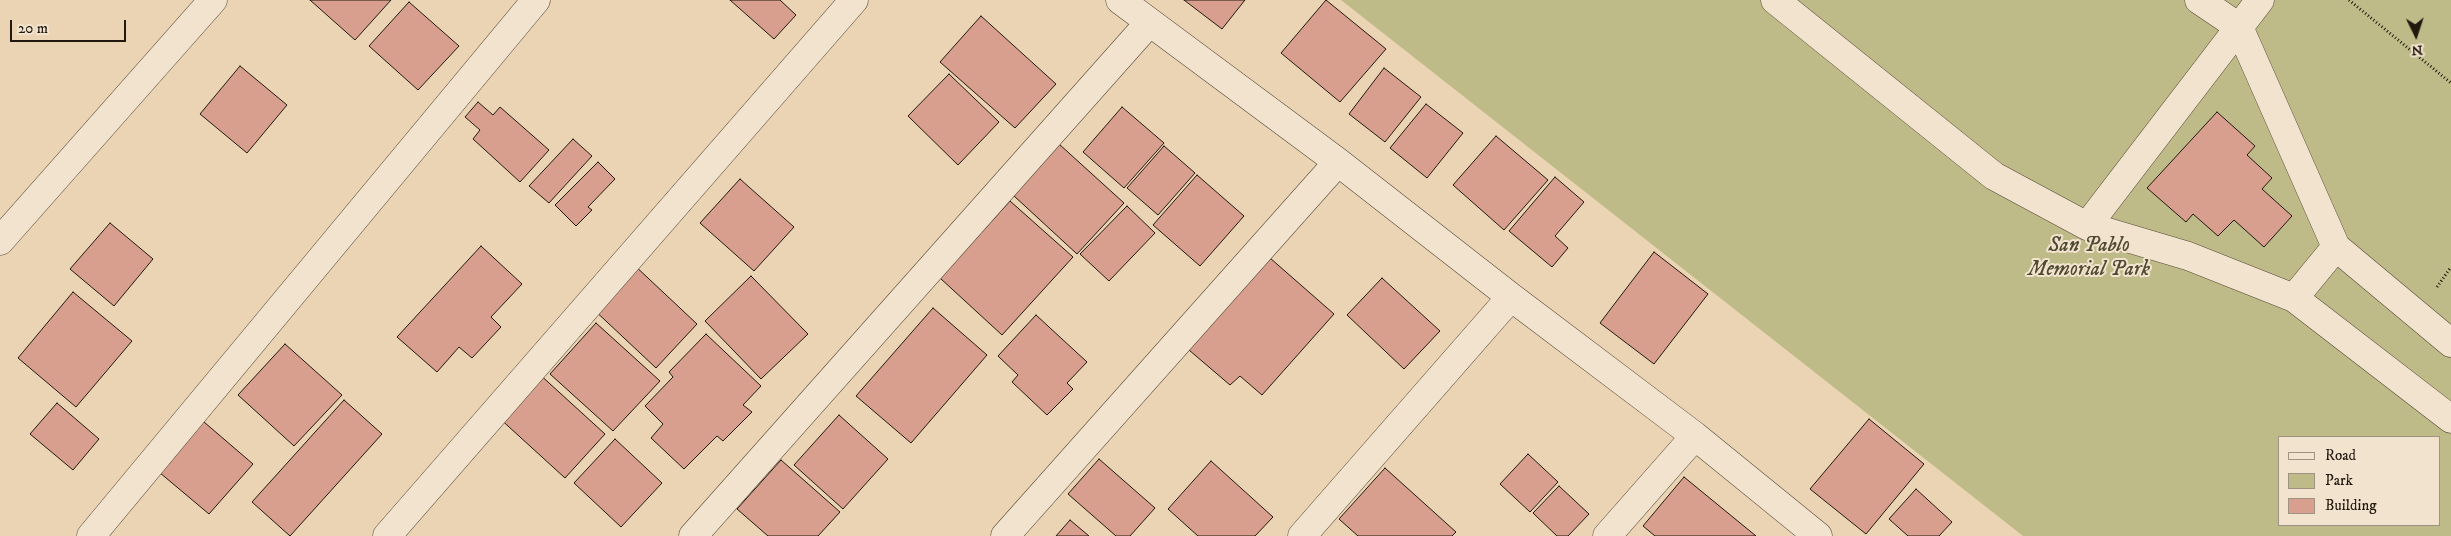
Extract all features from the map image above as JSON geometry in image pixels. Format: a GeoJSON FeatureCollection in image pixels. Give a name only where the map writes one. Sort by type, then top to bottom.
{"type":"FeatureCollection","features":[{"type":"Feature","properties":{"kind":"street"},"geometry":{"type":"LineString","coordinates":[[1,239],[213,0]]}},
{"type":"Feature","properties":{"kind":"street"},"geometry":{"type":"LineString","coordinates":[[91,536],[536,0]]}},
{"type":"Feature","properties":{"kind":"street"},"geometry":{"type":"LineString","coordinates":[[387,536],[854,0]]}},
{"type":"Feature","properties":{"kind":"street"},"geometry":{"type":"LineString","coordinates":[[1120,0],[1338,162],[1511,297],[1695,436],[1818,536]]}},
{"type":"Feature","properties":{"kind":"street"},"geometry":{"type":"LineString","coordinates":[[1775,0],[1994,176],[2087,226],[2188,256],[2294,298],[2451,419]]}},
{"type":"Feature","properties":{"kind":"street"},"geometry":{"type":"LineString","coordinates":[[2199,0],[2239,27],[2336,247],[2451,343]]}},
{"type":"Feature","properties":{"kind":"street"},"geometry":{"type":"LineString","coordinates":[[2087,226],[2260,0]]}},
{"type":"Feature","properties":{"kind":"street"},"geometry":{"type":"LineString","coordinates":[[693,536],[1149,23]]}},
{"type":"Feature","properties":{"kind":"street"},"geometry":{"type":"LineString","coordinates":[[1005,536],[1338,162]]}},
{"type":"Feature","properties":{"kind":"street"},"geometry":{"type":"LineString","coordinates":[[2294,298],[2336,247]]}},
{"type":"Feature","properties":{"kind":"street"},"geometry":{"type":"LineString","coordinates":[[1302,536],[1511,297]]}},
{"type":"Feature","properties":{"kind":"street"},"geometry":{"type":"LineString","coordinates":[[1608,536],[1695,436]]}},
{"type":"Feature","properties":{"kind":"path"},"geometry":{"type":"LineString","coordinates":[[2349,0],[2451,83]]}},
{"type":"Feature","properties":{"kind":"green space","name":"San Pablo Memorial Park"},"geometry":{"type":"Polygon","coordinates":[[[1341,0],[2451,0],[2451,536],[2023,536],[1341,0]]]}},
{"type":"Feature","properties":{"kind":"building"},"geometry":{"type":"Polygon","coordinates":[[[310,0],[391,0],[355,40],[310,0]]]}},
{"type":"Feature","properties":{"kind":"building"},"geometry":{"type":"Polygon","coordinates":[[[730,0],[780,0],[796,15],[774,39],[730,0]]]}},
{"type":"Feature","properties":{"kind":"building"},"geometry":{"type":"Polygon","coordinates":[[[1184,0],[1245,0],[1222,29],[1184,0]]]}},
{"type":"Feature","properties":{"kind":"building"},"geometry":{"type":"Polygon","coordinates":[[[1326,0],[1386,49],[1340,102],[1281,53],[1326,0]]]}},
{"type":"Feature","properties":{"kind":"building"},"geometry":{"type":"Polygon","coordinates":[[[409,2],[459,46],[418,90],[369,46],[409,2]]]}},
{"type":"Feature","properties":{"kind":"building"},"geometry":{"type":"Polygon","coordinates":[[[981,16],[1056,84],[1015,128],[940,62],[981,16]]]}},
{"type":"Feature","properties":{"kind":"building"},"geometry":{"type":"Polygon","coordinates":[[[240,66],[287,105],[247,153],[200,114],[240,66]]]}},
{"type":"Feature","properties":{"kind":"building"},"geometry":{"type":"Polygon","coordinates":[[[1384,68],[1421,97],[1385,142],[1349,114],[1384,68]]]}},
{"type":"Feature","properties":{"kind":"building"},"geometry":{"type":"Polygon","coordinates":[[[949,74],[999,122],[958,165],[908,116],[949,74]]]}},
{"type":"Feature","properties":{"kind":"building"},"geometry":{"type":"Polygon","coordinates":[[[478,102],[493,115],[500,107],[549,150],[520,182],[473,139],[480,130],[465,117],[478,102]]]}},
{"type":"Feature","properties":{"kind":"building"},"geometry":{"type":"Polygon","coordinates":[[[1426,104],[1463,133],[1427,178],[1390,148],[1426,104]]]}},
{"type":"Feature","properties":{"kind":"building"},"geometry":{"type":"Polygon","coordinates":[[[1122,107],[1164,143],[1124,188],[1083,152],[1122,107]]]}},
{"type":"Feature","properties":{"kind":"building"},"geometry":{"type":"Polygon","coordinates":[[[2217,112],[2255,146],[2247,155],[2272,178],[2262,189],[2292,216],[2264,247],[2234,220],[2218,236],[2193,214],[2186,222],[2147,188],[2217,112]]]}},
{"type":"Feature","properties":{"kind":"building"},"geometry":{"type":"Polygon","coordinates":[[[1496,136],[1548,180],[1504,230],[1453,185],[1496,136]]]}},
{"type":"Feature","properties":{"kind":"building"},"geometry":{"type":"Polygon","coordinates":[[[573,139],[592,156],[549,203],[529,186],[573,139]]]}},
{"type":"Feature","properties":{"kind":"building"},"geometry":{"type":"Polygon","coordinates":[[[1059,144],[1124,203],[1077,254],[1013,195],[1059,144]]]}},
{"type":"Feature","properties":{"kind":"building"},"geometry":{"type":"Polygon","coordinates":[[[1164,146],[1195,173],[1158,215],[1127,188],[1164,146]]]}},
{"type":"Feature","properties":{"kind":"building"},"geometry":{"type":"Polygon","coordinates":[[[598,162],[615,179],[588,207],[592,210],[576,226],[555,205],[598,162]]]}},
{"type":"Feature","properties":{"kind":"building"},"geometry":{"type":"Polygon","coordinates":[[[1197,175],[1244,216],[1200,266],[1153,225],[1197,175]]]}},
{"type":"Feature","properties":{"kind":"building"},"geometry":{"type":"Polygon","coordinates":[[[1555,177],[1584,202],[1555,236],[1568,248],[1552,267],[1509,231],[1555,177]]]}},
{"type":"Feature","properties":{"kind":"building"},"geometry":{"type":"Polygon","coordinates":[[[740,179],[794,227],[754,271],[700,223],[740,179]]]}},
{"type":"Feature","properties":{"kind":"building"},"geometry":{"type":"Polygon","coordinates":[[[1010,201],[1073,257],[1002,335],[940,278],[1010,201]]]}},
{"type":"Feature","properties":{"kind":"building"},"geometry":{"type":"Polygon","coordinates":[[[1127,206],[1155,233],[1109,281],[1080,254],[1127,206]]]}},
{"type":"Feature","properties":{"kind":"building"},"geometry":{"type":"Polygon","coordinates":[[[110,223],[153,259],[114,306],[70,269],[110,223]]]}},
{"type":"Feature","properties":{"kind":"building"},"geometry":{"type":"Polygon","coordinates":[[[481,246],[522,284],[491,317],[501,327],[472,358],[459,347],[437,372],[397,337],[481,246]]]}},
{"type":"Feature","properties":{"kind":"building"},"geometry":{"type":"Polygon","coordinates":[[[1654,252],[1708,294],[1654,364],[1600,323],[1654,252]]]}},
{"type":"Feature","properties":{"kind":"building"},"geometry":{"type":"Polygon","coordinates":[[[1270,258],[1334,314],[1262,395],[1240,376],[1230,385],[1189,350],[1270,258]]]}},
{"type":"Feature","properties":{"kind":"building"},"geometry":{"type":"Polygon","coordinates":[[[632,263],[697,324],[656,368],[591,307],[632,263]]]}},
{"type":"Feature","properties":{"kind":"building"},"geometry":{"type":"Polygon","coordinates":[[[751,276],[808,334],[761,379],[705,321],[751,276]]]}},
{"type":"Feature","properties":{"kind":"building"},"geometry":{"type":"Polygon","coordinates":[[[1382,278],[1440,331],[1404,369],[1347,315],[1382,278]]]}},
{"type":"Feature","properties":{"kind":"building"},"geometry":{"type":"Polygon","coordinates":[[[73,292],[132,341],[76,407],[18,358],[73,292]]]}},
{"type":"Feature","properties":{"kind":"building"},"geometry":{"type":"Polygon","coordinates":[[[933,308],[987,355],[911,443],[856,396],[933,308]]]}},
{"type":"Feature","properties":{"kind":"building"},"geometry":{"type":"Polygon","coordinates":[[[1036,315],[1087,362],[1067,383],[1073,389],[1047,415],[1012,382],[1018,375],[998,356],[1036,315]]]}},
{"type":"Feature","properties":{"kind":"building"},"geometry":{"type":"Polygon","coordinates":[[[596,323],[660,381],[613,431],[550,374],[596,323]]]}},
{"type":"Feature","properties":{"kind":"building"},"geometry":{"type":"Polygon","coordinates":[[[706,334],[761,386],[743,405],[752,412],[723,441],[717,436],[684,469],[651,438],[663,424],[645,406],[673,377],[669,372],[706,334]]]}},
{"type":"Feature","properties":{"kind":"building"},"geometry":{"type":"Polygon","coordinates":[[[285,344],[342,395],[294,446],[238,395],[285,344]]]}},
{"type":"Feature","properties":{"kind":"building"},"geometry":{"type":"Polygon","coordinates":[[[537,372],[605,434],[565,478],[497,416],[537,372]]]}},
{"type":"Feature","properties":{"kind":"building"},"geometry":{"type":"Polygon","coordinates":[[[344,400],[382,434],[290,536],[252,502],[344,400]]]}},
{"type":"Feature","properties":{"kind":"building"},"geometry":{"type":"Polygon","coordinates":[[[57,403],[99,439],[73,470],[30,434],[57,403]]]}},
{"type":"Feature","properties":{"kind":"building"},"geometry":{"type":"Polygon","coordinates":[[[839,415],[888,459],[843,509],[794,465],[839,415]]]}},
{"type":"Feature","properties":{"kind":"building"},"geometry":{"type":"Polygon","coordinates":[[[197,416],[253,464],[209,514],[153,467],[197,416]]]}},
{"type":"Feature","properties":{"kind":"building"},"geometry":{"type":"Polygon","coordinates":[[[1869,419],[1924,464],[1866,534],[1810,489],[1869,419]]]}},
{"type":"Feature","properties":{"kind":"building"},"geometry":{"type":"Polygon","coordinates":[[[615,439],[662,483],[621,527],[574,483],[615,439]]]}},
{"type":"Feature","properties":{"kind":"building"},"geometry":{"type":"Polygon","coordinates":[[[1528,454],[1558,482],[1530,512],[1500,484],[1528,454]]]}},
{"type":"Feature","properties":{"kind":"building"},"geometry":{"type":"Polygon","coordinates":[[[1099,459],[1155,508],[1130,536],[1116,536],[1068,494],[1099,459]]]}},
{"type":"Feature","properties":{"kind":"building"},"geometry":{"type":"Polygon","coordinates":[[[781,460],[840,512],[818,536],[768,536],[737,509],[781,460]]]}},
{"type":"Feature","properties":{"kind":"building"},"geometry":{"type":"Polygon","coordinates":[[[1211,461],[1273,517],[1255,536],[1198,536],[1168,509],[1211,461]]]}},
{"type":"Feature","properties":{"kind":"building"},"geometry":{"type":"Polygon","coordinates":[[[1385,468],[1456,532],[1452,536],[1358,536],[1339,519],[1385,468]]]}},
{"type":"Feature","properties":{"kind":"building"},"geometry":{"type":"Polygon","coordinates":[[[1684,477],[1756,536],[1655,536],[1643,526],[1684,477]]]}},
{"type":"Feature","properties":{"kind":"building"},"geometry":{"type":"Polygon","coordinates":[[[1559,486],[1589,514],[1568,536],[1557,536],[1533,513],[1559,486]]]}},
{"type":"Feature","properties":{"kind":"building"},"geometry":{"type":"Polygon","coordinates":[[[1916,489],[1952,522],[1939,536],[1908,536],[1889,519],[1916,489]]]}},
{"type":"Feature","properties":{"kind":"building"},"geometry":{"type":"Polygon","coordinates":[[[1070,520],[1089,536],[1056,536],[1070,520]]]}}]}
